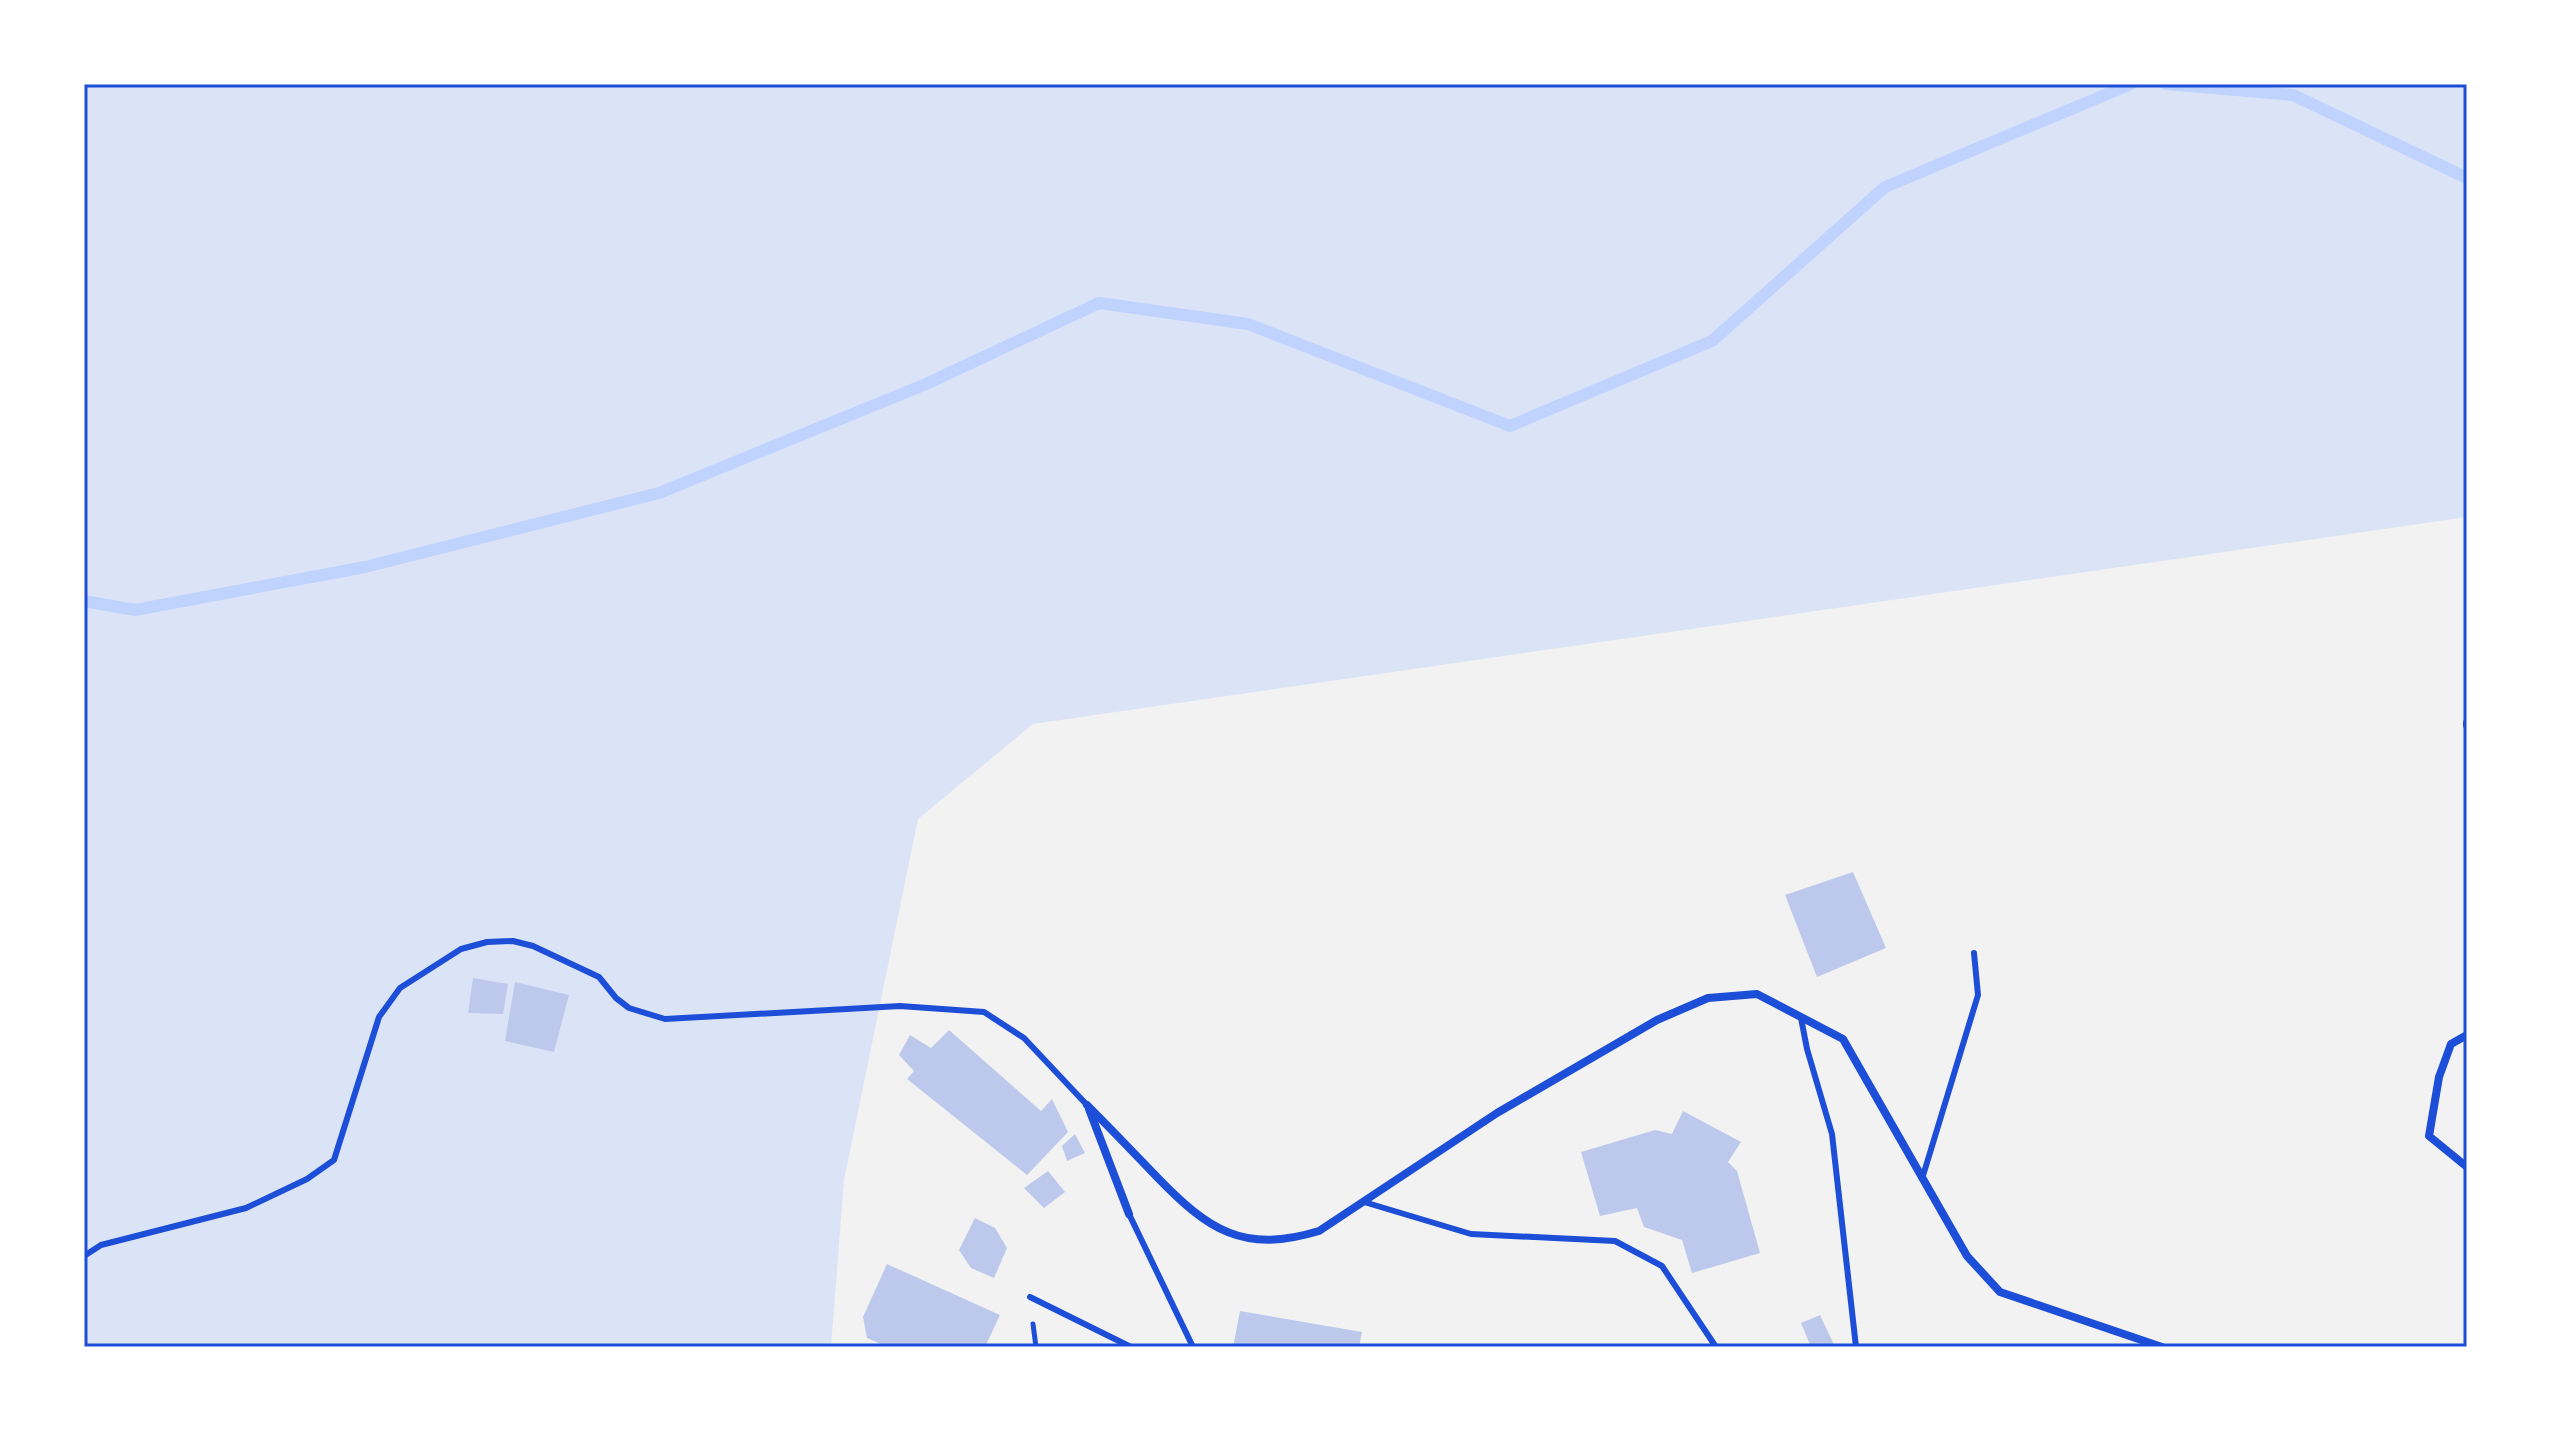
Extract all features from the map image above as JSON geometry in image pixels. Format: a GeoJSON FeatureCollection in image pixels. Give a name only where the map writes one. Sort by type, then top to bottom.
{"type":"FeatureCollection","features":[{"type":"Feature","properties":{"kind":"street"},"geometry":{"type":"LineString","coordinates":[[1087,1105],[1190,1212],[1220,1231],[1257,1241],[1288,1241],[1319,1231],[1497,1113],[1657,1020],[1708,998],[1757,994],[1801,1014],[1843,1039],[1967,1256],[2000,1292],[2162,1347]]}},
{"type":"Feature","properties":{"kind":"street"},"geometry":{"type":"LineString","coordinates":[[2467,1035],[2451,1044],[2439,1077],[2429,1136],[2467,1167]]}},
{"type":"Feature","properties":{"kind":"street"},"geometry":{"type":"LineString","coordinates":[[1087,1105],[1129,1214]]}},
{"type":"Feature","properties":{"kind":"lane"},"geometry":{"type":"LineString","coordinates":[[84,1256],[101,1245],[246,1208],[307,1179],[334,1160],[373,1033],[388,1002],[400,988],[438,961],[487,942],[513,941],[533,946],[599,977],[629,1008],[665,1019],[900,1006],[984,1012],[1024,1038],[1087,1105]]}},
{"type":"Feature","properties":{"kind":"lane"},"geometry":{"type":"LineString","coordinates":[[1922,1179],[1978,995],[1974,953]]}},
{"type":"Feature","properties":{"kind":"lane"},"geometry":{"type":"LineString","coordinates":[[1801,1014],[1807,1049],[1832,1134],[1856,1347]]}},
{"type":"Feature","properties":{"kind":"lane"},"geometry":{"type":"LineString","coordinates":[[1364,1202],[1471,1234],[1615,1241],[1662,1266],[1716,1347]]}},
{"type":"Feature","properties":{"kind":"lane"},"geometry":{"type":"LineString","coordinates":[[1129,1214],[1193,1347]]}},
{"type":"Feature","properties":{"kind":"lane"},"geometry":{"type":"LineString","coordinates":[[1030,1297],[1131,1347]]}},
{"type":"Feature","properties":{"kind":"shaded area"},"geometry":{"type":"Polygon","coordinates":[[[84,84],[2467,84],[2467,517],[1033,724],[918,819],[844,1180],[831,1347],[84,1347],[84,84]]]}},
{"type":"Feature","properties":{"kind":"building"},"geometry":{"type":"Polygon","coordinates":[[[1853,872],[1886,948],[1817,977],[1785,895],[1853,872]]]}},
{"type":"Feature","properties":{"kind":"building"},"geometry":{"type":"Polygon","coordinates":[[[473,978],[508,984],[503,1014],[468,1013],[473,978]]]}},
{"type":"Feature","properties":{"kind":"building"},"geometry":{"type":"Polygon","coordinates":[[[515,982],[569,995],[554,1052],[505,1041],[515,982]]]}},
{"type":"Feature","properties":{"kind":"building"},"geometry":{"type":"Polygon","coordinates":[[[949,1030],[1041,1111],[1052,1099],[1068,1132],[1027,1175],[907,1079],[914,1071],[899,1055],[910,1035],[931,1048],[949,1030]]]}},
{"type":"Feature","properties":{"kind":"building"},"geometry":{"type":"Polygon","coordinates":[[[1683,1111],[1741,1142],[1728,1162],[1737,1171],[1760,1253],[1692,1273],[1682,1240],[1644,1227],[1637,1208],[1600,1216],[1581,1152],[1655,1130],[1672,1134],[1683,1111]]]}},
{"type":"Feature","properties":{"kind":"building"},"geometry":{"type":"Polygon","coordinates":[[[1075,1134],[1085,1153],[1067,1161],[1062,1146],[1075,1134]]]}},
{"type":"Feature","properties":{"kind":"building"},"geometry":{"type":"Polygon","coordinates":[[[1048,1171],[1065,1192],[1044,1208],[1024,1188],[1048,1171]]]}},
{"type":"Feature","properties":{"kind":"building"},"geometry":{"type":"Polygon","coordinates":[[[975,1218],[995,1228],[1007,1248],[994,1278],[971,1268],[959,1250],[975,1218]]]}},
{"type":"Feature","properties":{"kind":"building"},"geometry":{"type":"Polygon","coordinates":[[[887,1264],[1000,1315],[985,1347],[888,1347],[867,1338],[863,1317],[887,1264]]]}},
{"type":"Feature","properties":{"kind":"building"},"geometry":{"type":"Polygon","coordinates":[[[1240,1311],[1362,1332],[1359,1347],[1233,1347],[1240,1311]]]}},
{"type":"Feature","properties":{"kind":"building"},"geometry":{"type":"Polygon","coordinates":[[[1820,1315],[1835,1347],[1811,1347],[1801,1323],[1820,1315]]]}},
{"type":"Feature","properties":{"kind":"waterway"},"geometry":{"type":"LineString","coordinates":[[84,601],[135,610],[365,567],[659,493],[926,384],[1099,303],[1248,324],[1510,426],[1712,341],[1885,187],[2131,84]]}},
{"type":"Feature","properties":{"kind":"waterway"},"geometry":{"type":"LineString","coordinates":[[2166,84],[2293,95],[2467,178]]}}]}
